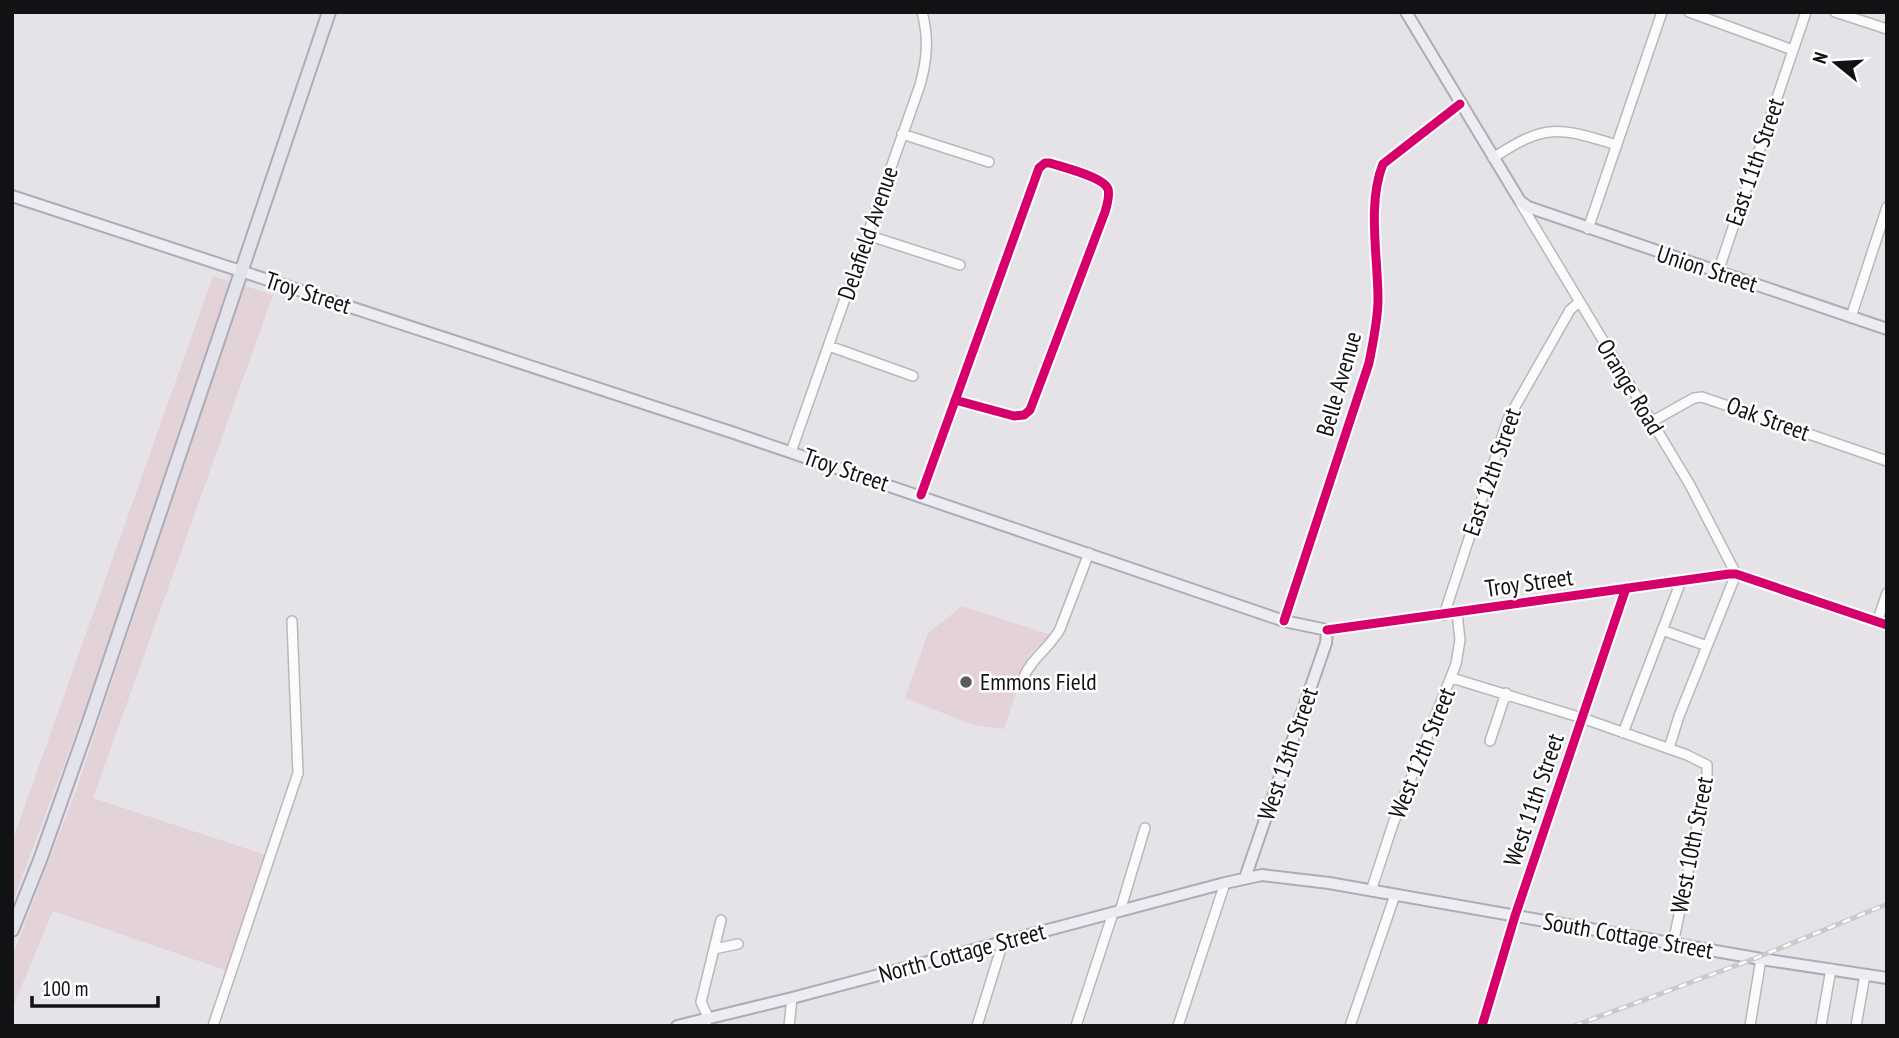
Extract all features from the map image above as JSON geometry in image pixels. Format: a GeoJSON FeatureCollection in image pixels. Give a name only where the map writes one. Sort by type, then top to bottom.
{"type":"FeatureCollection","features":[{"type":"Feature","properties":{"kind":"highway"},"geometry":{"type":"LineString","coordinates":[[12,930],[84,737],[329,12]]}},
{"type":"Feature","properties":{"kind":"main road","name":"Orange Road"},"geometry":{"type":"LineString","coordinates":[[1406,12],[1493,158],[1524,204]]}},
{"type":"Feature","properties":{"kind":"main road","name":"Troy Street"},"geometry":{"type":"LineString","coordinates":[[12,196],[920,495],[1284,621],[1327,630]]}},
{"type":"Feature","properties":{"kind":"main road","name":"Union Street"},"geometry":{"type":"LineString","coordinates":[[1524,204],[1588,229],[1887,329]]}},
{"type":"Feature","properties":{"kind":"main road","name":"West 13th Street"},"geometry":{"type":"LineString","coordinates":[[1245,878],[1326,643],[1327,630]]}},
{"type":"Feature","properties":{"kind":"main road","name":"South Cottage Street"},"geometry":{"type":"LineString","coordinates":[[1245,878],[1274,875],[1760,959],[1887,978]]}},
{"type":"Feature","properties":{"kind":"main road","name":"North Cottage Street"},"geometry":{"type":"LineString","coordinates":[[677,1026],[707,1021],[1245,878]]}},
{"type":"Feature","properties":{"kind":"street","name":"Delafield Avenue"},"geometry":{"type":"LineString","coordinates":[[790,452],[926,63],[928,45],[922,12]]}},
{"type":"Feature","properties":{"kind":"street"},"geometry":{"type":"LineString","coordinates":[[1588,229],[1662,12]]}},
{"type":"Feature","properties":{"kind":"street"},"geometry":{"type":"LineString","coordinates":[[1689,12],[1793,50]]}},
{"type":"Feature","properties":{"kind":"street","name":"East 11th Street"},"geometry":{"type":"LineString","coordinates":[[1718,272],[1806,12]]}},
{"type":"Feature","properties":{"kind":"street"},"geometry":{"type":"LineString","coordinates":[[1835,12],[1887,29]]}},
{"type":"Feature","properties":{"kind":"street","name":"Belle Avenue"},"geometry":{"type":"LineString","coordinates":[[1284,621],[1369,363],[1378,300],[1375,245],[1376,186],[1379,173],[1383,164],[1460,104]]}},
{"type":"Feature","properties":{"kind":"street"},"geometry":{"type":"LineString","coordinates":[[1493,158],[1528,137],[1552,131],[1569,131],[1617,145]]}},
{"type":"Feature","properties":{"kind":"street"},"geometry":{"type":"LineString","coordinates":[[902,134],[989,162]]}},
{"type":"Feature","properties":{"kind":"street"},"geometry":{"type":"LineString","coordinates":[[920,495],[997,280],[1042,165],[1050,163],[1105,184],[1109,191],[1105,212],[1030,410],[1024,415],[1014,416],[955,400]]}},
{"type":"Feature","properties":{"kind":"street","name":"Orange Road"},"geometry":{"type":"LineString","coordinates":[[1524,204],[1690,485],[1736,574]]}},
{"type":"Feature","properties":{"kind":"street"},"geometry":{"type":"LineString","coordinates":[[1851,317],[1887,207]]}},
{"type":"Feature","properties":{"kind":"street"},"geometry":{"type":"LineString","coordinates":[[867,235],[960,265]]}},
{"type":"Feature","properties":{"kind":"street","name":"East 12th Street"},"geometry":{"type":"LineString","coordinates":[[1444,615],[1508,419],[1570,310],[1580,302]]}},
{"type":"Feature","properties":{"kind":"street"},"geometry":{"type":"LineString","coordinates":[[829,346],[913,376]]}},
{"type":"Feature","properties":{"kind":"street","name":"Oak Street"},"geometry":{"type":"LineString","coordinates":[[1651,422],[1694,397],[1702,397],[1887,461]]}},
{"type":"Feature","properties":{"kind":"street"},"geometry":{"type":"LineString","coordinates":[[1023,679],[1030,663],[1054,640],[1060,629],[1088,553]]}},
{"type":"Feature","properties":{"kind":"street"},"geometry":{"type":"LineString","coordinates":[[1736,574],[1882,623],[1887,593]]}},
{"type":"Feature","properties":{"kind":"street","name":"Troy Street"},"geometry":{"type":"LineString","coordinates":[[1327,630],[1736,574]]}},
{"type":"Feature","properties":{"kind":"street","name":"West 10th Street"},"geometry":{"type":"LineString","coordinates":[[1674,944],[1708,770],[1704,762],[1669,748],[1679,716],[1736,574]]}},
{"type":"Feature","properties":{"kind":"street"},"geometry":{"type":"LineString","coordinates":[[1623,733],[1681,581]]}},
{"type":"Feature","properties":{"kind":"street","name":"West 11th Street"},"geometry":{"type":"LineString","coordinates":[[1482,1026],[1515,916],[1626,588]]}},
{"type":"Feature","properties":{"kind":"street","name":"West 12th Street"},"geometry":{"type":"LineString","coordinates":[[1371,891],[1393,824],[1452,678],[1460,649],[1457,613]]}},
{"type":"Feature","properties":{"kind":"street"},"geometry":{"type":"LineString","coordinates":[[213,1026],[298,773],[292,621]]}},
{"type":"Feature","properties":{"kind":"street"},"geometry":{"type":"LineString","coordinates":[[1662,630],[1707,646]]}},
{"type":"Feature","properties":{"kind":"street"},"geometry":{"type":"LineString","coordinates":[[1452,678],[1506,693],[1669,748]]}},
{"type":"Feature","properties":{"kind":"street"},"geometry":{"type":"LineString","coordinates":[[1490,741],[1506,693]]}},
{"type":"Feature","properties":{"kind":"street"},"geometry":{"type":"LineString","coordinates":[[1076,1026],[1146,828]]}},
{"type":"Feature","properties":{"kind":"street"},"geometry":{"type":"LineString","coordinates":[[1178,1026],[1225,883]]}},
{"type":"Feature","properties":{"kind":"street"},"geometry":{"type":"LineString","coordinates":[[1350,1026],[1395,895]]}},
{"type":"Feature","properties":{"kind":"street"},"geometry":{"type":"LineString","coordinates":[[707,1021],[701,1002],[720,920]]}},
{"type":"Feature","properties":{"kind":"street"},"geometry":{"type":"LineString","coordinates":[[977,1026],[1003,942]]}},
{"type":"Feature","properties":{"kind":"street"},"geometry":{"type":"LineString","coordinates":[[713,949],[738,944]]}},
{"type":"Feature","properties":{"kind":"street"},"geometry":{"type":"LineString","coordinates":[[1750,1026],[1760,959]]}},
{"type":"Feature","properties":{"kind":"street"},"geometry":{"type":"LineString","coordinates":[[1821,1026],[1831,969]]}},
{"type":"Feature","properties":{"kind":"street"},"geometry":{"type":"LineString","coordinates":[[1856,1026],[1865,975]]}},
{"type":"Feature","properties":{"kind":"street"},"geometry":{"type":"LineString","coordinates":[[789,1026],[792,998]]}},
{"type":"Feature","properties":{"kind":"shaded area"},"geometry":{"type":"Polygon","coordinates":[[[213,276],[232,282],[83,714],[12,904],[12,842],[213,276]]]}},
{"type":"Feature","properties":{"kind":"shaded area"},"geometry":{"type":"Polygon","coordinates":[[[243,285],[273,295],[93,798],[266,855],[228,971],[53,911],[12,1009],[12,957],[77,788],[243,285]]]}},
{"type":"Feature","properties":{"kind":"shaded area","name":"Emmons Field"},"geometry":{"type":"Polygon","coordinates":[[[962,606],[1051,635],[1029,655],[1004,729],[973,725],[905,698],[928,633],[962,606]]]}},
{"type":"Feature","properties":{"kind":"railway"},"geometry":{"type":"LineString","coordinates":[[1574,1026],[1756,958],[1887,904]]}},
{"type":"Feature","properties":{"kind":"cycle path"},"geometry":{"type":"LineString","coordinates":[[1284,621],[1369,363],[1378,307],[1375,196],[1383,164],[1460,104]]}},
{"type":"Feature","properties":{"kind":"cycle path"},"geometry":{"type":"LineString","coordinates":[[921,495],[1039,168],[1050,163],[1099,180],[1109,192],[1105,212],[1030,410],[1024,415],[1014,416],[955,400]]}},
{"type":"Feature","properties":{"kind":"cycle path"},"geometry":{"type":"LineString","coordinates":[[1327,630],[1729,574],[1736,574],[1887,625]]}},
{"type":"Feature","properties":{"kind":"cycle path"},"geometry":{"type":"LineString","coordinates":[[1482,1026],[1515,916],[1626,588]]}},
{"type":"Feature","properties":{"kind":"place","name":"Emmons Field"},"geometry":{"type":"Point","coordinates":[966,682]}}]}
